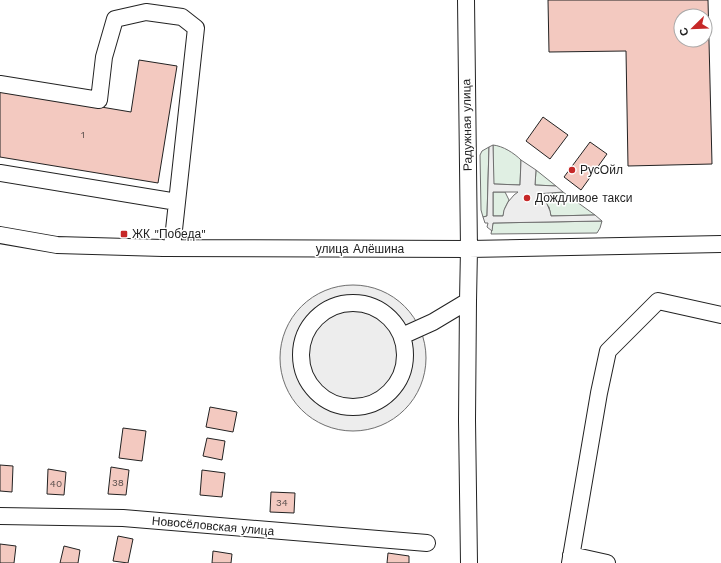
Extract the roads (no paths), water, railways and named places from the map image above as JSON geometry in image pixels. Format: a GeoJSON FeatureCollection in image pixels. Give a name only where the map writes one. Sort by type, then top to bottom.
{"type":"FeatureCollection","features":[{"type":"Feature","properties":{"kind":"street","name":"Радужная улица"},"geometry":{"type":"LineString","coordinates":[[466,0],[469,249],[467,420],[469,563]]}},
{"type":"Feature","properties":{"kind":"street"},"geometry":{"type":"LineString","coordinates":[[0,84],[99,100],[104,58],[115,20],[146,12],[182,17],[196,28],[172,248]]}},
{"type":"Feature","properties":{"kind":"street"},"geometry":{"type":"LineString","coordinates":[[0,173],[177,202]]}},
{"type":"Feature","properties":{"kind":"street","name":"улица Алёшина"},"geometry":{"type":"LineString","coordinates":[[0,234],[57,245],[172,248],[469,249],[721,244]]}},
{"type":"Feature","properties":{"kind":"street"},"geometry":{"type":"LineString","coordinates":[[402,336],[433,322],[468,301]]}},
{"type":"Feature","properties":{"kind":"street"},"geometry":{"type":"LineString","coordinates":[[607,563],[570,559],[599,393],[608,351],[658,301],[721,315]]}},
{"type":"Feature","properties":{"kind":"street"},"geometry":{"type":"LineString","coordinates":[[344,303],[362,303],[379,309],[393,321],[402,336],[405,352],[404,368],[397,384],[386,396],[372,404],[356,407],[339,405],[325,398],[312,387],[304,373],[301,355],[304,337],[313,322],[327,310],[344,303]]}},
{"type":"Feature","properties":{"kind":"street","name":"Новосёловская улица"},"geometry":{"type":"LineString","coordinates":[[0,516],[124,518],[426,543]]}},
{"type":"Feature","properties":{"kind":"place","name":"РусОйл"},"geometry":{"type":"Point","coordinates":[572,170]}},
{"type":"Feature","properties":{"kind":"place","name":"Дождливое такси"},"geometry":{"type":"Point","coordinates":[527,198]}},
{"type":"Feature","properties":{"kind":"place","name":"ЖК \"Победа\""},"geometry":{"type":"Point","coordinates":[124,234]}}]}
